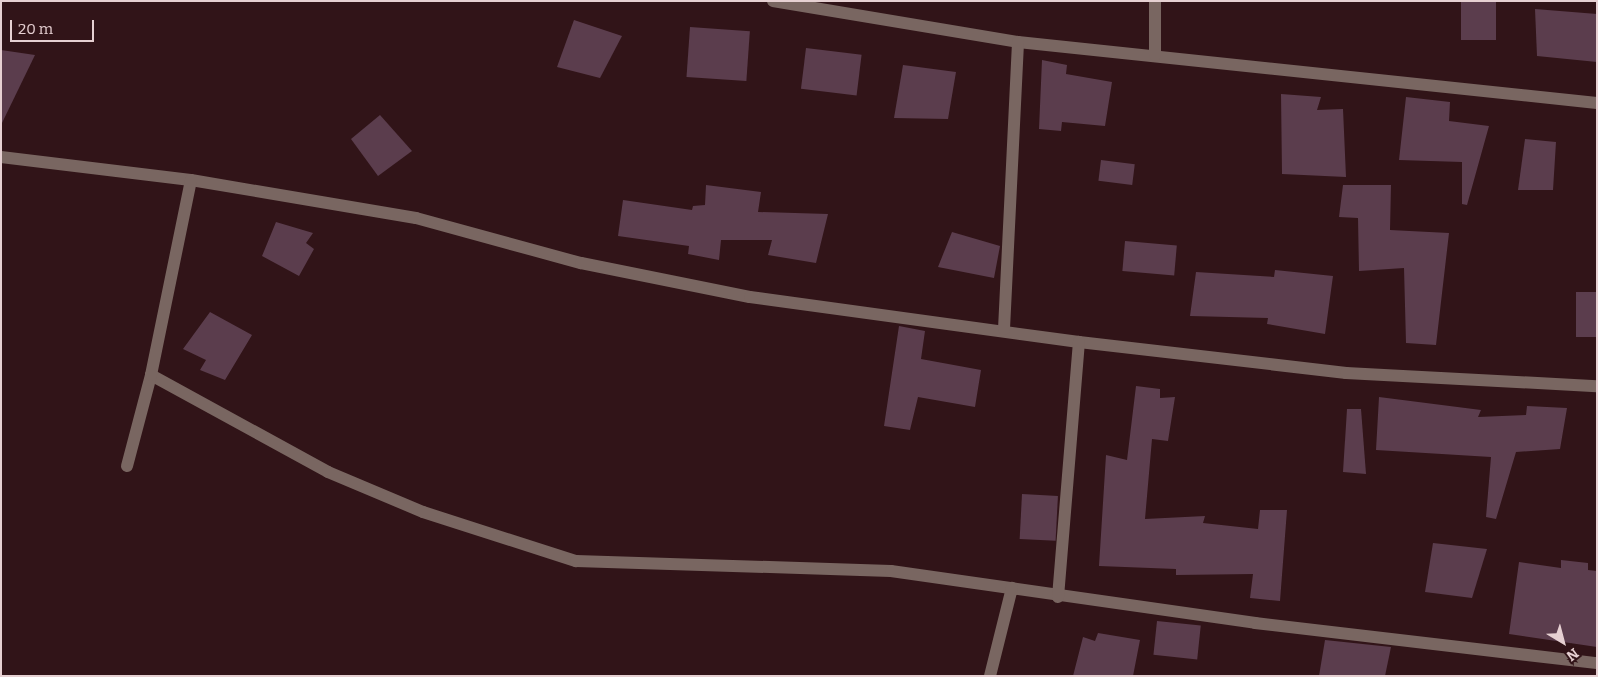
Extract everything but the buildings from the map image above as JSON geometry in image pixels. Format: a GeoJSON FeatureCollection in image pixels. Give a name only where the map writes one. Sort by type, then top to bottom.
{"type":"FeatureCollection","features":[{"type":"Feature","properties":{"kind":"street"},"geometry":{"type":"LineString","coordinates":[[773,1],[1018,42],[1597,103]]}},
{"type":"Feature","properties":{"kind":"street"},"geometry":{"type":"LineString","coordinates":[[1155,1],[1155,55]]}},
{"type":"Feature","properties":{"kind":"street"},"geometry":{"type":"LineString","coordinates":[[1004,330],[1018,42]]}},
{"type":"Feature","properties":{"kind":"street"},"geometry":{"type":"LineString","coordinates":[[1,156],[191,180],[416,218],[581,263],[750,297],[1004,330],[1079,342],[1346,373],[1597,386]]}},
{"type":"Feature","properties":{"kind":"street"},"geometry":{"type":"LineString","coordinates":[[127,466],[151,376],[191,180]]}},
{"type":"Feature","properties":{"kind":"street"},"geometry":{"type":"LineString","coordinates":[[1058,596],[1079,342]]}},
{"type":"Feature","properties":{"kind":"street"},"geometry":{"type":"LineString","coordinates":[[151,376],[328,472],[423,512],[576,561],[891,570],[1058,596],[1504,655],[1597,663]]}},
{"type":"Feature","properties":{"kind":"street"},"geometry":{"type":"LineString","coordinates":[[990,676],[1012,588]]}}]}
